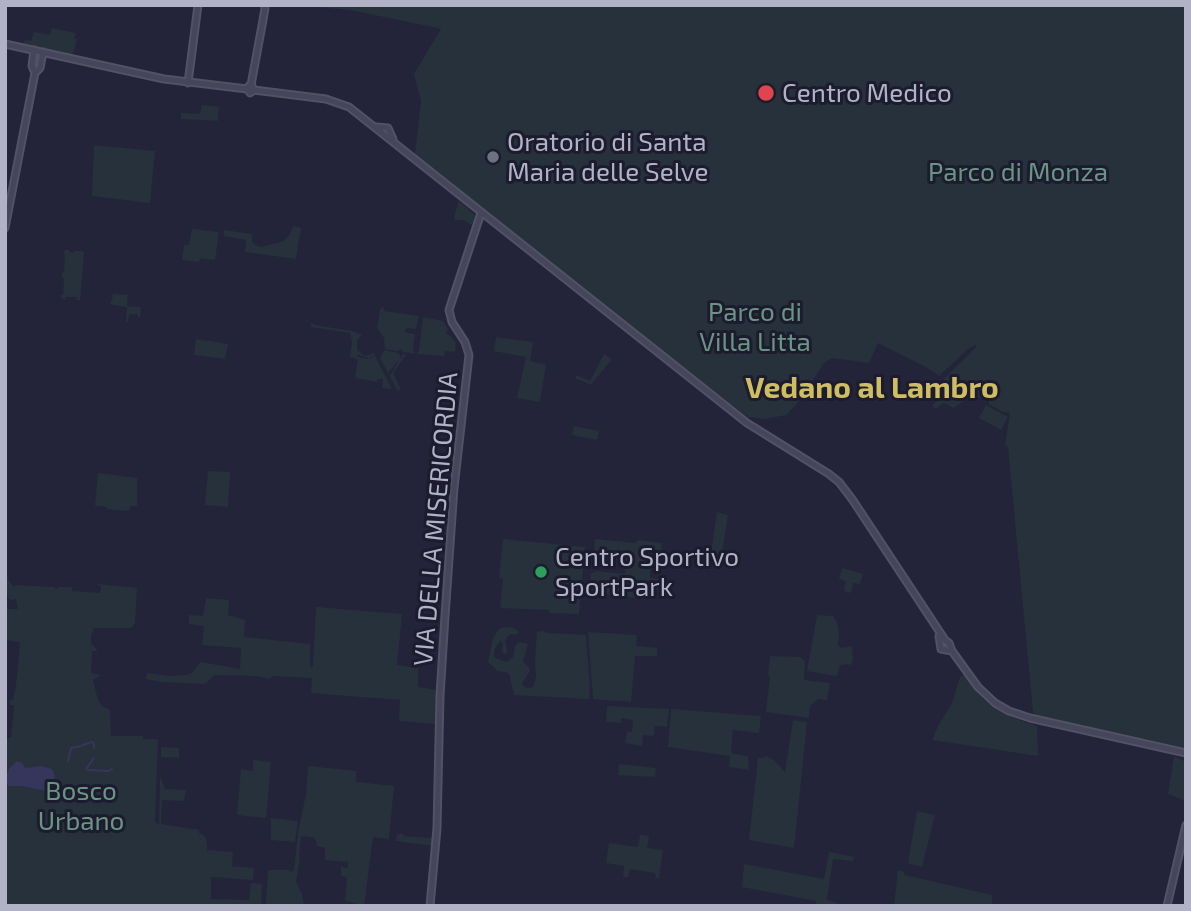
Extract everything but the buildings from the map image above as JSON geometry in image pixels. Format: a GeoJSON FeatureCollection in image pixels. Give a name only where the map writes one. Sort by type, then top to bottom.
{"type":"FeatureCollection","features":[{"type":"Feature","properties":{"kind":"main road"},"geometry":{"type":"LineString","coordinates":[[188,83],[198,5]]}},
{"type":"Feature","properties":{"kind":"main road"},"geometry":{"type":"LineString","coordinates":[[251,88],[264,5]]}},
{"type":"Feature","properties":{"kind":"main road"},"geometry":{"type":"LineString","coordinates":[[5,44],[164,79],[251,88],[335,101],[349,107],[747,423],[821,468],[837,481],[852,499],[937,629],[943,641],[939,646],[942,650],[950,649],[983,692],[995,703],[1035,720],[1186,755]]}},
{"type":"Feature","properties":{"kind":"main road"},"geometry":{"type":"LineString","coordinates":[[34,50],[32,66],[35,73]]}},
{"type":"Feature","properties":{"kind":"main road"},"geometry":{"type":"LineString","coordinates":[[5,228],[35,73],[40,68],[43,52]]}},
{"type":"Feature","properties":{"kind":"main road","name":"VIA DELLA MISERICORDIA"},"geometry":{"type":"LineString","coordinates":[[430,906],[437,828],[440,696],[454,488],[469,355],[465,342],[452,322],[449,310],[483,215]]}},
{"type":"Feature","properties":{"kind":"main road"},"geometry":{"type":"LineString","coordinates":[[478,226],[491,222]]}},
{"type":"Feature","properties":{"kind":"main road"},"geometry":{"type":"LineString","coordinates":[[1169,906],[1186,825]]}},
{"type":"Feature","properties":{"kind":"main road"},"geometry":{"type":"LineString","coordinates":[[1169,906],[1186,841]]}},
{"type":"Feature","properties":{"kind":"green space","name":"Parco di Monza"},"geometry":{"type":"Polygon","coordinates":[[[295,5],[1186,5],[1186,748],[1036,715],[1033,712],[1008,447],[1005,445],[1010,413],[1001,411],[989,404],[989,401],[975,396],[954,408],[944,403],[935,409],[932,405],[946,393],[939,384],[977,346],[967,350],[939,376],[878,343],[869,363],[832,358],[824,363],[796,405],[786,415],[765,419],[748,417],[415,154],[421,101],[414,74],[441,29],[350,10],[295,5]]]}},
{"type":"Feature","properties":{"kind":"green space"},"geometry":{"type":"Polygon","coordinates":[[[52,28],[76,33],[74,39],[77,39],[71,55],[24,44],[25,40],[31,41],[34,32],[50,35],[52,28]]]}},
{"type":"Feature","properties":{"kind":"green space"},"geometry":{"type":"Polygon","coordinates":[[[202,105],[219,107],[218,121],[181,119],[181,113],[200,114],[202,105]]]}},
{"type":"Feature","properties":{"kind":"green space"},"geometry":{"type":"Polygon","coordinates":[[[94,145],[155,151],[150,203],[92,196],[94,145]]]}},
{"type":"Feature","properties":{"kind":"green space"},"geometry":{"type":"Polygon","coordinates":[[[459,201],[476,216],[472,225],[463,220],[455,220],[459,201]]]}},
{"type":"Feature","properties":{"kind":"green space"},"geometry":{"type":"Polygon","coordinates":[[[293,226],[301,228],[296,259],[245,252],[246,240],[224,236],[224,230],[252,234],[252,241],[261,247],[284,241],[293,226]]]}},
{"type":"Feature","properties":{"kind":"green space"},"geometry":{"type":"Polygon","coordinates":[[[192,229],[219,232],[215,260],[182,260],[184,245],[189,245],[192,229]]]}},
{"type":"Feature","properties":{"kind":"green space"},"geometry":{"type":"Polygon","coordinates":[[[65,250],[84,253],[80,300],[76,297],[66,297],[65,300],[61,298],[65,250]]]}},
{"type":"Feature","properties":{"kind":"green space"},"geometry":{"type":"Polygon","coordinates":[[[113,294],[128,295],[127,306],[141,307],[140,317],[138,314],[129,314],[126,322],[127,307],[112,305],[110,303],[113,294]]]}},
{"type":"Feature","properties":{"kind":"green space"},"geometry":{"type":"Polygon","coordinates":[[[383,306],[384,311],[419,316],[416,329],[404,330],[415,334],[415,354],[401,349],[385,349],[384,338],[377,328],[383,306]]]}},
{"type":"Feature","properties":{"kind":"green space"},"geometry":{"type":"Polygon","coordinates":[[[423,317],[443,321],[448,329],[446,334],[456,343],[455,352],[445,351],[444,356],[417,354],[423,317]]]}},
{"type":"Feature","properties":{"kind":"green space"},"geometry":{"type":"Polygon","coordinates":[[[311,323],[362,335],[357,340],[357,350],[365,356],[375,355],[368,358],[357,354],[358,357],[367,359],[375,356],[392,389],[382,388],[383,379],[378,379],[377,382],[355,378],[358,359],[350,357],[350,333],[311,327],[311,323]]]}},
{"type":"Feature","properties":{"kind":"green space"},"geometry":{"type":"Polygon","coordinates":[[[496,337],[533,342],[530,361],[546,365],[540,402],[517,398],[526,357],[494,351],[496,337]]]}},
{"type":"Feature","properties":{"kind":"green space"},"geometry":{"type":"Polygon","coordinates":[[[196,339],[228,344],[225,359],[194,355],[196,339]]]}},
{"type":"Feature","properties":{"kind":"green space"},"geometry":{"type":"Polygon","coordinates":[[[384,350],[398,353],[400,359],[403,354],[408,355],[393,373],[401,390],[397,390],[390,376],[399,360],[388,373],[380,358],[384,350]]]}},
{"type":"Feature","properties":{"kind":"green space"},"geometry":{"type":"Polygon","coordinates":[[[604,354],[612,359],[591,385],[575,378],[576,375],[590,381],[604,354]]]}},
{"type":"Feature","properties":{"kind":"green space"},"geometry":{"type":"Polygon","coordinates":[[[986,405],[1008,417],[1001,430],[979,418],[986,405]]]}},
{"type":"Feature","properties":{"kind":"green space"},"geometry":{"type":"Polygon","coordinates":[[[574,426],[599,431],[597,440],[572,435],[574,426]]]}},
{"type":"Feature","properties":{"kind":"green space"},"geometry":{"type":"Polygon","coordinates":[[[208,471],[230,472],[228,507],[205,505],[208,471]]]}},
{"type":"Feature","properties":{"kind":"green space"},"geometry":{"type":"Polygon","coordinates":[[[98,473],[137,478],[137,506],[130,506],[129,511],[95,506],[98,473]]]}},
{"type":"Feature","properties":{"kind":"green space"},"geometry":{"type":"Polygon","coordinates":[[[717,512],[728,515],[721,561],[710,560],[717,512]]]}},
{"type":"Feature","properties":{"kind":"green space","name":"Centro Sportivo SportPark"},"geometry":{"type":"Polygon","coordinates":[[[503,539],[585,547],[579,614],[500,608],[503,579],[499,577],[503,539]]]}},
{"type":"Feature","properties":{"kind":"green space"},"geometry":{"type":"Polygon","coordinates":[[[595,539],[662,543],[661,553],[652,552],[650,565],[650,578],[659,579],[658,590],[647,589],[646,599],[589,593],[591,573],[595,571],[625,574],[626,561],[594,557],[595,539]]]}},
{"type":"Feature","properties":{"kind":"green space"},"geometry":{"type":"Polygon","coordinates":[[[842,568],[863,574],[860,584],[853,583],[851,593],[844,591],[846,581],[839,579],[842,568]]]}},
{"type":"Feature","properties":{"kind":"green space","name":"Bosco Urbano"},"geometry":{"type":"Polygon","coordinates":[[[5,570],[14,587],[72,587],[72,591],[100,593],[101,586],[98,584],[137,588],[135,623],[131,628],[94,628],[91,636],[91,643],[98,651],[92,651],[91,673],[101,675],[93,680],[98,700],[110,710],[111,736],[158,739],[155,822],[159,825],[160,776],[165,789],[186,790],[184,801],[162,800],[161,824],[199,830],[206,838],[208,855],[208,850],[233,852],[232,866],[254,868],[253,880],[211,877],[211,899],[249,900],[251,883],[262,884],[261,906],[5,906],[5,738],[11,738],[14,705],[10,705],[9,701],[13,699],[16,686],[20,642],[5,640],[5,609],[18,609],[16,599],[10,600],[8,597],[5,570]]]}},
{"type":"Feature","properties":{"kind":"green space"},"geometry":{"type":"Polygon","coordinates":[[[206,598],[229,600],[228,615],[245,620],[244,637],[310,644],[310,668],[313,666],[316,607],[402,614],[397,665],[418,668],[418,687],[437,690],[438,721],[436,724],[399,721],[400,700],[311,693],[312,678],[272,676],[270,679],[214,675],[205,684],[146,679],[147,673],[186,675],[192,673],[201,662],[240,669],[241,648],[202,645],[204,626],[189,624],[189,615],[203,616],[206,598]]]}},
{"type":"Feature","properties":{"kind":"green space"},"geometry":{"type":"Polygon","coordinates":[[[817,615],[833,616],[839,633],[838,646],[852,646],[851,666],[840,665],[837,676],[807,671],[817,615]]]}},
{"type":"Feature","properties":{"kind":"green space"},"geometry":{"type":"Polygon","coordinates":[[[514,628],[519,632],[507,637],[506,655],[502,652],[501,640],[494,650],[494,657],[506,662],[513,657],[518,642],[528,644],[523,662],[530,671],[522,683],[528,688],[533,687],[536,677],[537,632],[586,635],[589,699],[514,695],[509,673],[498,671],[488,662],[493,638],[499,629],[514,628]]]}},
{"type":"Feature","properties":{"kind":"green space"},"geometry":{"type":"Polygon","coordinates":[[[588,632],[637,635],[636,646],[657,648],[657,656],[635,656],[631,702],[593,699],[588,632]]]}},
{"type":"Feature","properties":{"kind":"green space"},"geometry":{"type":"Polygon","coordinates":[[[770,656],[800,657],[805,661],[804,680],[830,683],[827,700],[818,699],[810,706],[809,718],[766,712],[770,656]]]}},
{"type":"Feature","properties":{"kind":"green space"},"geometry":{"type":"Polygon","coordinates":[[[965,674],[981,697],[992,707],[1037,726],[1038,756],[932,740],[952,703],[960,677],[965,674]]]}},
{"type":"Feature","properties":{"kind":"green space"},"geometry":{"type":"Polygon","coordinates":[[[607,706],[669,709],[667,727],[655,726],[654,736],[643,735],[642,746],[625,743],[627,732],[632,732],[633,720],[621,718],[621,723],[606,722],[607,706]]]}},
{"type":"Feature","properties":{"kind":"green space"},"geometry":{"type":"Polygon","coordinates":[[[671,709],[761,716],[759,733],[733,730],[731,753],[748,756],[749,770],[729,767],[730,756],[668,747],[671,709]]]}},
{"type":"Feature","properties":{"kind":"green space"},"geometry":{"type":"Polygon","coordinates":[[[793,720],[807,722],[794,848],[749,840],[758,758],[765,756],[774,760],[785,772],[793,720]]]}},
{"type":"Feature","properties":{"kind":"green space"},"geometry":{"type":"Polygon","coordinates":[[[161,747],[179,748],[179,758],[161,757],[161,747]]]}},
{"type":"Feature","properties":{"kind":"green space"},"geometry":{"type":"Polygon","coordinates":[[[1174,756],[1186,762],[1186,801],[1168,794],[1174,756]]]}},
{"type":"Feature","properties":{"kind":"green space"},"geometry":{"type":"Polygon","coordinates":[[[253,760],[271,762],[266,818],[237,815],[241,769],[253,771],[253,760]]]}},
{"type":"Feature","properties":{"kind":"green space"},"geometry":{"type":"Polygon","coordinates":[[[619,764],[656,768],[655,777],[618,775],[619,764]]]}},
{"type":"Feature","properties":{"kind":"green space"},"geometry":{"type":"Polygon","coordinates":[[[308,766],[356,771],[356,782],[394,786],[389,839],[373,837],[364,906],[345,901],[347,877],[341,876],[341,867],[348,868],[348,862],[325,860],[325,848],[317,846],[315,838],[305,836],[301,837],[296,882],[304,906],[266,906],[268,870],[294,870],[308,766]]]}},
{"type":"Feature","properties":{"kind":"green space"},"geometry":{"type":"Polygon","coordinates":[[[917,811],[935,815],[922,867],[908,863],[917,811]]]}},
{"type":"Feature","properties":{"kind":"green space"},"geometry":{"type":"Polygon","coordinates":[[[271,818],[298,821],[295,842],[271,840],[271,818]]]}},
{"type":"Feature","properties":{"kind":"green space"},"geometry":{"type":"Polygon","coordinates":[[[403,833],[403,836],[431,837],[433,846],[396,841],[397,835],[403,833]]]}},
{"type":"Feature","properties":{"kind":"green space"},"geometry":{"type":"Polygon","coordinates":[[[640,835],[649,836],[647,848],[663,850],[659,878],[656,878],[655,873],[630,869],[628,877],[623,877],[624,866],[606,863],[609,843],[638,847],[640,835]]]}},
{"type":"Feature","properties":{"kind":"green space"},"geometry":{"type":"Polygon","coordinates":[[[829,852],[854,857],[853,861],[833,859],[827,900],[837,903],[837,906],[818,906],[816,901],[742,887],[744,864],[824,879],[829,852]]]}},
{"type":"Feature","properties":{"kind":"green space"},"geometry":{"type":"Polygon","coordinates":[[[898,870],[905,875],[992,895],[992,906],[894,906],[898,870]]]}},
{"type":"Feature","properties":{"kind":"shaded area"},"geometry":{"type":"Polygon","coordinates":[[[17,761],[25,768],[41,766],[52,769],[55,776],[52,786],[42,790],[8,786],[6,778],[9,769],[17,761]]]}},
{"type":"Feature","properties":{"kind":"waterway"},"geometry":{"type":"LineString","coordinates":[[83,745],[92,742],[94,748]]}},
{"type":"Feature","properties":{"kind":"waterway"},"geometry":{"type":"LineString","coordinates":[[68,761],[71,748],[81,746]]}},
{"type":"Feature","properties":{"kind":"waterway"},"geometry":{"type":"LineString","coordinates":[[86,769],[94,758]]}},
{"type":"Feature","properties":{"kind":"waterway"},"geometry":{"type":"LineString","coordinates":[[88,770],[112,769]]}},
{"type":"Feature","properties":{"kind":"place","name":"Centro Medico"},"geometry":{"type":"Point","coordinates":[766,93]}},
{"type":"Feature","properties":{"kind":"place","name":"Oratorio di Santa Maria delle Selve"},"geometry":{"type":"Point","coordinates":[493,157]}},
{"type":"Feature","properties":{"kind":"place","name":"Centro Sportivo SportPark"},"geometry":{"type":"Point","coordinates":[541,572]}},
{"type":"Feature","properties":{"kind":"district","name":"Vedano al Lambro"},"geometry":{"type":"Point","coordinates":[872,388]}},
{"type":"Feature","properties":{"kind":"park label","name":"Parco di Villa Litta"},"geometry":{"type":"Point","coordinates":[755,327]}}]}
